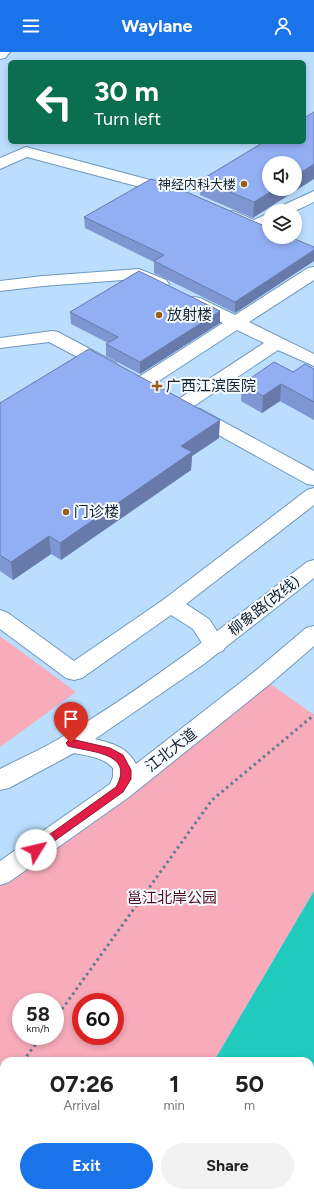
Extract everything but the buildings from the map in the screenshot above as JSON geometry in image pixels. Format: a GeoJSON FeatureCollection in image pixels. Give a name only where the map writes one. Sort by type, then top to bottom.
{"type":"FeatureCollection","features":[{"type":"Feature","properties":{"kind":"main road"},"geometry":{"type":"LineString","coordinates":[[0,55],[3,52]]}},
{"type":"Feature","properties":{"kind":"main road"},"geometry":{"type":"LineString","coordinates":[[0,164],[26,152],[172,190],[186,196]]}},
{"type":"Feature","properties":{"kind":"main road"},"geometry":{"type":"LineString","coordinates":[[297,204],[314,196]]}},
{"type":"Feature","properties":{"kind":"main road"},"geometry":{"type":"LineString","coordinates":[[220,211],[255,226],[262,222]]}},
{"type":"Feature","properties":{"kind":"main road"},"geometry":{"type":"LineString","coordinates":[[140,384],[314,272]]}},
{"type":"Feature","properties":{"kind":"main road"},"geometry":{"type":"LineString","coordinates":[[0,286],[43,281],[139,274],[236,323],[313,359]]}},
{"type":"Feature","properties":{"kind":"main road"},"geometry":{"type":"LineString","coordinates":[[0,343],[52,336],[314,480]]}},
{"type":"Feature","properties":{"kind":"main road"},"geometry":{"type":"LineString","coordinates":[[170,400],[276,342]]}},
{"type":"Feature","properties":{"kind":"main road"},"geometry":{"type":"LineString","coordinates":[[0,618],[74,672],[171,605],[314,495]]}},
{"type":"Feature","properties":{"kind":"main road","name":"柳象路(改线)"},"geometry":{"type":"LineString","coordinates":[[215,645],[314,568]]}},
{"type":"Feature","properties":{"kind":"main road"},"geometry":{"type":"LineString","coordinates":[[0,781],[71,743],[215,645],[201,624],[171,605]]}},
{"type":"Feature","properties":{"kind":"main road","name":"江北大道"},"geometry":{"type":"LineString","coordinates":[[0,875],[120,790],[262,678],[314,634]]}},
{"type":"Feature","properties":{"kind":"main road"},"geometry":{"type":"LineString","coordinates":[[71,743],[110,752],[120,758],[126,770],[126,779],[120,790]]}},
{"type":"Feature","properties":{"kind":"path"},"geometry":{"type":"LineString","coordinates":[[64,1007],[212,800],[314,715]]}},
{"type":"Feature","properties":{"kind":"path"},"geometry":{"type":"LineString","coordinates":[[26,1057],[35,1045]]}},
{"type":"Feature","properties":{"kind":"green space"},"geometry":{"type":"Polygon","coordinates":[[[0,636],[76,692],[0,747],[0,636]]]}},
{"type":"Feature","properties":{"kind":"green space","name":"邕江北岸公园"},"geometry":{"type":"Polygon","coordinates":[[[262,678],[314,715],[314,891],[216,1057],[0,1057],[0,875],[262,678]]]}},
{"type":"Feature","properties":{"kind":"shaded area"},"geometry":{"type":"Polygon","coordinates":[[[314,891],[314,1057],[216,1057],[314,891]]]}},
{"type":"Feature","properties":{"kind":"place","name":"神经内科大楼"},"geometry":{"type":"Point","coordinates":[244,184]}},
{"type":"Feature","properties":{"kind":"place","name":"放射楼"},"geometry":{"type":"Point","coordinates":[159,315]}},
{"type":"Feature","properties":{"kind":"place","name":"广西江滨医院"},"geometry":{"type":"Point","coordinates":[157,386]}},
{"type":"Feature","properties":{"kind":"place","name":"门诊楼"},"geometry":{"type":"Point","coordinates":[66,512]}},
{"type":"Feature","properties":{"kind":"route"},"geometry":{"type":"LineString","coordinates":[[36,850],[120,790],[126,779],[126,770],[120,758],[110,752],[71,743]]}}]}
